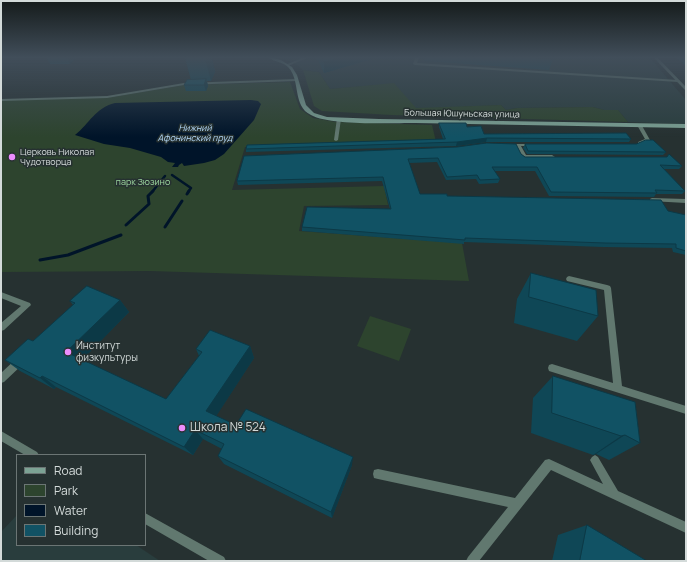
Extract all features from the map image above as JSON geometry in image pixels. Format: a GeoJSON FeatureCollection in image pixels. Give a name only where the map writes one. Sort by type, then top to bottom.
{"type":"FeatureCollection","features":[{"type":"Feature","properties":{"kind":"street","name":"Большая Юшуньская улица"},"geometry":{"type":"LineString","coordinates":[[297,84],[305,108],[312,114],[339,119],[686,126]]}},
{"type":"Feature","properties":{"kind":"lane"},"geometry":{"type":"LineString","coordinates":[[1,100],[108,97],[183,84]]}},
{"type":"Feature","properties":{"kind":"lane"},"geometry":{"type":"LineString","coordinates":[[336,140],[339,119]]}},
{"type":"Feature","properties":{"kind":"lane"},"geometry":{"type":"LineString","coordinates":[[634,145],[648,140],[639,125]]}},
{"type":"Feature","properties":{"kind":"lane"},"geometry":{"type":"LineString","coordinates":[[512,144],[541,145]]}},
{"type":"Feature","properties":{"kind":"lane"},"geometry":{"type":"LineString","coordinates":[[518,144],[524,157],[555,157]]}},
{"type":"Feature","properties":{"kind":"lane"},"geometry":{"type":"LineString","coordinates":[[646,200],[686,201]]}},
{"type":"Feature","properties":{"kind":"lane"},"geometry":{"type":"LineString","coordinates":[[569,279],[607,288],[618,389]]}},
{"type":"Feature","properties":{"kind":"lane"},"geometry":{"type":"LineString","coordinates":[[1,295],[27,305],[1,328]]}},
{"type":"Feature","properties":{"kind":"lane"},"geometry":{"type":"LineString","coordinates":[[1,379],[24,357]]}},
{"type":"Feature","properties":{"kind":"lane"},"geometry":{"type":"LineString","coordinates":[[552,368],[686,410]]}},
{"type":"Feature","properties":{"kind":"lane"},"geometry":{"type":"LineString","coordinates":[[1,436],[32,454]]}},
{"type":"Feature","properties":{"kind":"lane"},"geometry":{"type":"LineString","coordinates":[[595,460],[614,494]]}},
{"type":"Feature","properties":{"kind":"lane"},"geometry":{"type":"LineString","coordinates":[[472,561],[550,464],[686,528]]}},
{"type":"Feature","properties":{"kind":"lane"},"geometry":{"type":"LineString","coordinates":[[378,474],[517,504]]}},
{"type":"Feature","properties":{"kind":"lane"},"geometry":{"type":"LineString","coordinates":[[146,519],[220,561]]}},
{"type":"Feature","properties":{"kind":"shaded area"},"geometry":{"type":"Polygon","coordinates":[[[327,84],[391,84],[330,89],[327,84]]]}},
{"type":"Feature","properties":{"kind":"shaded area"},"geometry":{"type":"Polygon","coordinates":[[[394,84],[672,84],[686,100],[686,124],[628,122],[618,110],[604,110],[593,107],[517,108],[506,110],[501,105],[415,109],[394,84]]]}},
{"type":"Feature","properties":{"kind":"shaded area"},"geometry":{"type":"Polygon","coordinates":[[[16,516],[16,546],[138,546],[160,561],[1,561],[1,532],[16,516]]]}},
{"type":"Feature","properties":{"kind":"green space","name":"парк Зюзино"},"geometry":{"type":"Polygon","coordinates":[[[291,84],[300,109],[313,118],[336,122],[432,125],[436,142],[245,147],[232,190],[384,186],[388,205],[304,206],[299,231],[462,243],[469,281],[150,271],[1,272],[1,100],[112,97],[184,85],[291,84]]]}},
{"type":"Feature","properties":{"kind":"green space"},"geometry":{"type":"Polygon","coordinates":[[[307,84],[327,84],[330,89],[395,84],[416,108],[501,105],[506,110],[517,108],[593,107],[604,110],[618,110],[628,122],[392,115],[322,111],[314,106],[307,84]]]}},
{"type":"Feature","properties":{"kind":"green space"},"geometry":{"type":"Polygon","coordinates":[[[370,316],[411,329],[399,361],[357,346],[370,316]]]}},
{"type":"Feature","properties":{"kind":"water","name":"Нижний Афонинский пруд"},"geometry":{"type":"Polygon","coordinates":[[[258,101],[261,104],[254,120],[224,154],[215,160],[204,163],[184,166],[182,163],[178,167],[172,167],[175,163],[168,162],[161,157],[130,148],[104,144],[75,135],[102,108],[115,103],[258,101]]]}},
{"type":"Feature","properties":{"kind":"building"},"geometry":{"type":"Polygon","coordinates":[[[184,84],[204,84],[204,85],[184,84]]]}},
{"type":"Feature","properties":{"kind":"building"},"geometry":{"type":"Polygon","coordinates":[[[439,123],[466,123],[467,127],[481,126],[484,134],[626,133],[631,139],[487,138],[457,142],[246,149],[247,145],[445,139],[439,123]]]}},
{"type":"Feature","properties":{"kind":"building"},"geometry":{"type":"Polygon","coordinates":[[[646,140],[653,140],[666,152],[528,151],[525,144],[636,144],[646,140]]]}},
{"type":"Feature","properties":{"kind":"building"},"geometry":{"type":"Polygon","coordinates":[[[487,143],[516,144],[521,154],[525,157],[667,157],[669,154],[682,166],[660,165],[685,191],[655,190],[657,193],[551,192],[537,167],[492,167],[500,179],[480,180],[477,175],[447,177],[438,158],[408,159],[420,194],[447,194],[447,196],[661,200],[668,211],[686,215],[686,251],[676,248],[676,244],[465,238],[465,240],[302,227],[307,207],[391,209],[383,177],[237,181],[244,156],[457,147],[487,143]]]}},
{"type":"Feature","properties":{"kind":"building"},"geometry":{"type":"Polygon","coordinates":[[[531,273],[596,290],[598,316],[529,297],[531,273]]]}},
{"type":"Feature","properties":{"kind":"building"},"geometry":{"type":"Polygon","coordinates":[[[87,286],[120,300],[66,352],[166,399],[202,352],[196,349],[210,330],[250,346],[206,411],[236,425],[246,409],[353,457],[331,512],[218,456],[224,444],[195,430],[184,447],[42,376],[40,378],[5,360],[28,339],[33,341],[75,303],[70,301],[87,286]]]}},
{"type":"Feature","properties":{"kind":"building"},"geometry":{"type":"Polygon","coordinates":[[[553,376],[635,402],[640,443],[625,435],[621,436],[552,413],[553,376]]]}},
{"type":"Feature","properties":{"kind":"building"},"geometry":{"type":"Polygon","coordinates":[[[587,525],[647,561],[580,561],[587,525]]]}},
{"type":"Feature","properties":{"kind":"waterway"},"geometry":{"type":"LineString","coordinates":[[172,175],[191,188],[188,192]]}},
{"type":"Feature","properties":{"kind":"waterway"},"geometry":{"type":"LineString","coordinates":[[152,192],[165,176]]}},
{"type":"Feature","properties":{"kind":"waterway"},"geometry":{"type":"LineString","coordinates":[[126,225],[149,204],[148,196],[152,192]]}},
{"type":"Feature","properties":{"kind":"waterway"},"geometry":{"type":"LineString","coordinates":[[165,227],[182,201]]}},
{"type":"Feature","properties":{"kind":"waterway"},"geometry":{"type":"LineString","coordinates":[[40,260],[68,255],[121,235]]}},
{"type":"Feature","properties":{"kind":"place","name":"Церковь Николая Чудотворца"},"geometry":{"type":"Point","coordinates":[12,157]}},
{"type":"Feature","properties":{"kind":"place","name":"Институт физкультуры"},"geometry":{"type":"Point","coordinates":[68,352]}},
{"type":"Feature","properties":{"kind":"place","name":"Школа № 524"},"geometry":{"type":"Point","coordinates":[182,428]}}]}
